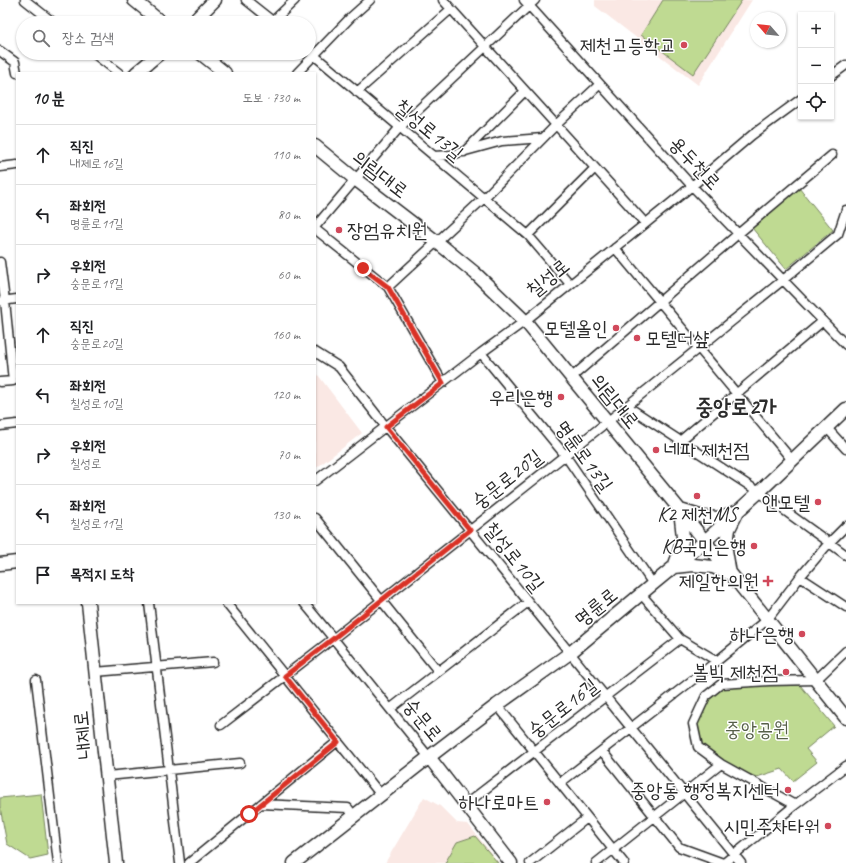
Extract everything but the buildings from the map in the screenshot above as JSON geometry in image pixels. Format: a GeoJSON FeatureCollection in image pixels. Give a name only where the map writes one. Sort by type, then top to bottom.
{"type":"FeatureCollection","features":[{"type":"Feature","properties":{"kind":"street"},"geometry":{"type":"LineString","coordinates":[[25,0],[45,16]]}},
{"type":"Feature","properties":{"kind":"street"},"geometry":{"type":"LineString","coordinates":[[134,0],[153,16]]}},
{"type":"Feature","properties":{"kind":"street"},"geometry":{"type":"LineString","coordinates":[[199,16],[215,0]]}},
{"type":"Feature","properties":{"kind":"street"},"geometry":{"type":"LineString","coordinates":[[246,0],[266,16]]}},
{"type":"Feature","properties":{"kind":"street"},"geometry":{"type":"LineString","coordinates":[[280,16],[295,0]]}},
{"type":"Feature","properties":{"kind":"street"},"geometry":{"type":"LineString","coordinates":[[316,48],[370,0]]}},
{"type":"Feature","properties":{"kind":"street"},"geometry":{"type":"LineString","coordinates":[[443,0],[645,223]]}},
{"type":"Feature","properties":{"kind":"street"},"geometry":{"type":"LineString","coordinates":[[316,227],[400,127],[485,47],[530,2]]}},
{"type":"Feature","properties":{"kind":"street","name":"용두천로"},"geometry":{"type":"LineString","coordinates":[[530,2],[600,84],[692,186],[846,344]]}},
{"type":"Feature","properties":{"kind":"street"},"geometry":{"type":"LineString","coordinates":[[358,92],[451,10]]}},
{"type":"Feature","properties":{"kind":"street"},"geometry":{"type":"LineString","coordinates":[[0,51],[15,62],[17,72]]}},
{"type":"Feature","properties":{"kind":"street","name":"칠성로13길"},"geometry":{"type":"LineString","coordinates":[[316,57],[528,235],[570,284]]}},
{"type":"Feature","properties":{"kind":"street"},"geometry":{"type":"LineString","coordinates":[[102,60],[118,72]]}},
{"type":"Feature","properties":{"kind":"street"},"geometry":{"type":"LineString","coordinates":[[137,72],[152,60]]}},
{"type":"Feature","properties":{"kind":"street"},"geometry":{"type":"LineString","coordinates":[[209,60],[225,72]]}},
{"type":"Feature","properties":{"kind":"street"},"geometry":{"type":"LineString","coordinates":[[298,72],[306,60]]}},
{"type":"Feature","properties":{"kind":"street"},"geometry":{"type":"LineString","coordinates":[[834,74],[846,65]]}},
{"type":"Feature","properties":{"kind":"street"},"geometry":{"type":"LineString","coordinates":[[388,287],[484,198],[556,125],[600,84]]}},
{"type":"Feature","properties":{"kind":"street"},"geometry":{"type":"LineString","coordinates":[[463,152],[525,91]]}},
{"type":"Feature","properties":{"kind":"street","name":"칠성로"},"geometry":{"type":"LineString","coordinates":[[316,480],[481,353],[525,321],[692,186],[752,135],[798,100]]}},
{"type":"Feature","properties":{"kind":"street"},"geometry":{"type":"LineString","coordinates":[[433,156],[451,156],[502,141],[543,138]]}},
{"type":"Feature","properties":{"kind":"street","name":"의림대로"},"geometry":{"type":"LineString","coordinates":[[316,147],[475,273],[525,321],[680,510],[704,542],[846,718]]}},
{"type":"Feature","properties":{"kind":"street"},"geometry":{"type":"LineString","coordinates":[[572,378],[738,234],[832,155]]}},
{"type":"Feature","properties":{"kind":"street"},"geometry":{"type":"LineString","coordinates":[[0,167],[16,165]]}},
{"type":"Feature","properties":{"kind":"street"},"geometry":{"type":"LineString","coordinates":[[528,235],[595,168]]}},
{"type":"Feature","properties":{"kind":"street","name":"숭문로20길"},"geometry":{"type":"LineString","coordinates":[[221,725],[381,601],[783,280],[838,234],[846,210]]}},
{"type":"Feature","properties":{"kind":"street"},"geometry":{"type":"LineString","coordinates":[[316,229],[388,287],[443,383]]}},
{"type":"Feature","properties":{"kind":"street"},"geometry":{"type":"LineString","coordinates":[[615,248],[792,460]]}},
{"type":"Feature","properties":{"kind":"street"},"geometry":{"type":"LineString","coordinates":[[0,262],[2,301],[12,381],[0,382]]}},
{"type":"Feature","properties":{"kind":"street"},"geometry":{"type":"LineString","coordinates":[[2,301],[16,299]]}},
{"type":"Feature","properties":{"kind":"street"},"geometry":{"type":"LineString","coordinates":[[680,441],[823,322]]}},
{"type":"Feature","properties":{"kind":"street","name":"칠성로10길"},"geometry":{"type":"LineString","coordinates":[[316,353],[339,367],[528,602],[742,863]]}},
{"type":"Feature","properties":{"kind":"street","name":"명륜로13길"},"geometry":{"type":"LineString","coordinates":[[481,353],[565,455],[653,584]]}},
{"type":"Feature","properties":{"kind":"street"},"geometry":{"type":"LineString","coordinates":[[627,406],[759,492],[846,555]]}},
{"type":"Feature","properties":{"kind":"street","name":"명륜로"},"geometry":{"type":"LineString","coordinates":[[294,863],[497,705],[570,652],[674,567],[759,492],[846,409]]}},
{"type":"Feature","properties":{"kind":"street"},"geometry":{"type":"LineString","coordinates":[[0,426],[16,424]]}},
{"type":"Feature","properties":{"kind":"street"},"geometry":{"type":"LineString","coordinates":[[826,427],[846,449]]}},
{"type":"Feature","properties":{"kind":"street"},"geometry":{"type":"LineString","coordinates":[[730,574],[713,567],[693,565],[674,567],[683,537],[680,510],[703,517],[718,518],[738,511]]}},
{"type":"Feature","properties":{"kind":"street"},"geometry":{"type":"LineString","coordinates":[[730,574],[726,550],[729,529],[738,511]]}},
{"type":"Feature","properties":{"kind":"street"},"geometry":{"type":"LineString","coordinates":[[316,519],[438,671]]}},
{"type":"Feature","properties":{"kind":"street"},"geometry":{"type":"LineString","coordinates":[[560,783],[717,661],[767,620],[800,577],[829,543],[846,526]]}},
{"type":"Feature","properties":{"kind":"street"},"geometry":{"type":"LineString","coordinates":[[0,564],[16,562]]}},
{"type":"Feature","properties":{"kind":"street"},"geometry":{"type":"LineString","coordinates":[[800,577],[846,607]]}},
{"type":"Feature","properties":{"kind":"street"},"geometry":{"type":"LineString","coordinates":[[641,594],[680,639],[717,661]]}},
{"type":"Feature","properties":{"kind":"street"},"geometry":{"type":"LineString","coordinates":[[390,710],[528,602]]}},
{"type":"Feature","properties":{"kind":"street","name":"내제로"},"geometry":{"type":"LineString","coordinates":[[88,604],[116,863]]}},
{"type":"Feature","properties":{"kind":"street"},"geometry":{"type":"LineString","coordinates":[[149,604],[180,863]]}},
{"type":"Feature","properties":{"kind":"street"},"geometry":{"type":"LineString","coordinates":[[227,604],[381,795]]}},
{"type":"Feature","properties":{"kind":"street","name":"숭문로"},"geometry":{"type":"LineString","coordinates":[[305,604],[334,638],[429,757],[511,863]]}},
{"type":"Feature","properties":{"kind":"street","name":"숭문로16길"},"geometry":{"type":"LineString","coordinates":[[466,804],[680,639]]}},
{"type":"Feature","properties":{"kind":"street"},"geometry":{"type":"LineString","coordinates":[[795,806],[721,764],[698,747],[693,724],[706,696],[721,684],[816,680],[846,651]]}},
{"type":"Feature","properties":{"kind":"street"},"geometry":{"type":"LineString","coordinates":[[96,672],[213,662]]}},
{"type":"Feature","properties":{"kind":"street"},"geometry":{"type":"LineString","coordinates":[[36,680],[58,863]]}},
{"type":"Feature","properties":{"kind":"street"},"geometry":{"type":"LineString","coordinates":[[497,705],[624,863]]}},
{"type":"Feature","properties":{"kind":"street"},"geometry":{"type":"LineString","coordinates":[[189,863],[338,742]]}},
{"type":"Feature","properties":{"kind":"street"},"geometry":{"type":"LineString","coordinates":[[602,751],[679,848],[724,863],[846,766]]}},
{"type":"Feature","properties":{"kind":"street"},"geometry":{"type":"LineString","coordinates":[[107,776],[240,763]]}},
{"type":"Feature","properties":{"kind":"street"},"geometry":{"type":"LineString","coordinates":[[596,863],[721,764]]}},
{"type":"Feature","properties":{"kind":"street"},"geometry":{"type":"LineString","coordinates":[[261,804],[348,808],[354,816]]}},
{"type":"Feature","properties":{"kind":"street"},"geometry":{"type":"LineString","coordinates":[[530,863],[587,818]]}},
{"type":"Feature","properties":{"kind":"shaded area","name":"제천고등학교"},"geometry":{"type":"Polygon","coordinates":[[[595,0],[752,0],[698,85],[595,6],[595,0]]]}},
{"type":"Feature","properties":{"kind":"shaded area"},"geometry":{"type":"Polygon","coordinates":[[[316,372],[362,433],[316,468],[316,372]]]}},
{"type":"Feature","properties":{"kind":"shaded area"},"geometry":{"type":"Polygon","coordinates":[[[424,797],[440,806],[457,823],[468,824],[499,863],[385,863],[424,797]]]}},
{"type":"Feature","properties":{"kind":"green space","name":"제천고등학교"},"geometry":{"type":"Polygon","coordinates":[[[663,0],[742,0],[693,74],[641,35],[663,0]]]}},
{"type":"Feature","properties":{"kind":"green space"},"geometry":{"type":"Polygon","coordinates":[[[799,188],[833,230],[786,269],[752,228],[799,188]]]}},
{"type":"Feature","properties":{"kind":"green space","name":"중앙공원"},"geometry":{"type":"Polygon","coordinates":[[[741,684],[800,685],[834,726],[806,749],[817,762],[793,781],[782,769],[757,777],[738,771],[702,745],[697,721],[708,699],[720,689],[741,684]]]}},
{"type":"Feature","properties":{"kind":"green space"},"geometry":{"type":"Polygon","coordinates":[[[41,794],[48,855],[30,859],[7,844],[0,807],[0,798],[41,794]]]}},
{"type":"Feature","properties":{"kind":"green space"},"geometry":{"type":"Polygon","coordinates":[[[475,836],[498,863],[445,863],[457,842],[475,836]]]}},
{"type":"Feature","properties":{"kind":"place","name":"제천고등학교"},"geometry":{"type":"Point","coordinates":[684,45]}},
{"type":"Feature","properties":{"kind":"place","name":"장엄유치원"},"geometry":{"type":"Point","coordinates":[339,230]}},
{"type":"Feature","properties":{"kind":"place","name":"모텔올인"},"geometry":{"type":"Point","coordinates":[616,328]}},
{"type":"Feature","properties":{"kind":"place","name":"모텔더샾"},"geometry":{"type":"Point","coordinates":[637,338]}},
{"type":"Feature","properties":{"kind":"place","name":"우리은행"},"geometry":{"type":"Point","coordinates":[561,397]}},
{"type":"Feature","properties":{"kind":"place","name":"네파 제천점"},"geometry":{"type":"Point","coordinates":[656,450]}},
{"type":"Feature","properties":{"kind":"place","name":"K2 제천MS"},"geometry":{"type":"Point","coordinates":[697,496]}},
{"type":"Feature","properties":{"kind":"place","name":"앤모텔"},"geometry":{"type":"Point","coordinates":[818,502]}},
{"type":"Feature","properties":{"kind":"place","name":"KB국민은행"},"geometry":{"type":"Point","coordinates":[754,546]}},
{"type":"Feature","properties":{"kind":"place","name":"제일한의원"},"geometry":{"type":"Point","coordinates":[768,581]}},
{"type":"Feature","properties":{"kind":"place","name":"하나은행"},"geometry":{"type":"Point","coordinates":[802,634]}},
{"type":"Feature","properties":{"kind":"place","name":"볼빅 제천점"},"geometry":{"type":"Point","coordinates":[786,672]}},
{"type":"Feature","properties":{"kind":"place","name":"중앙동 행정복지센터"},"geometry":{"type":"Point","coordinates":[788,790]}},
{"type":"Feature","properties":{"kind":"place","name":"하나로마트"},"geometry":{"type":"Point","coordinates":[547,802]}},
{"type":"Feature","properties":{"kind":"place","name":"시민주차타워"},"geometry":{"type":"Point","coordinates":[828,826]}},
{"type":"Feature","properties":{"kind":"district","name":"중앙로2가"},"geometry":{"type":"Point","coordinates":[736,407]}},
{"type":"Feature","properties":{"kind":"route"},"geometry":{"type":"LineString","coordinates":[[249,814],[338,742],[285,676],[470,530],[386,427],[443,383],[388,287],[363,268]]}}]}
